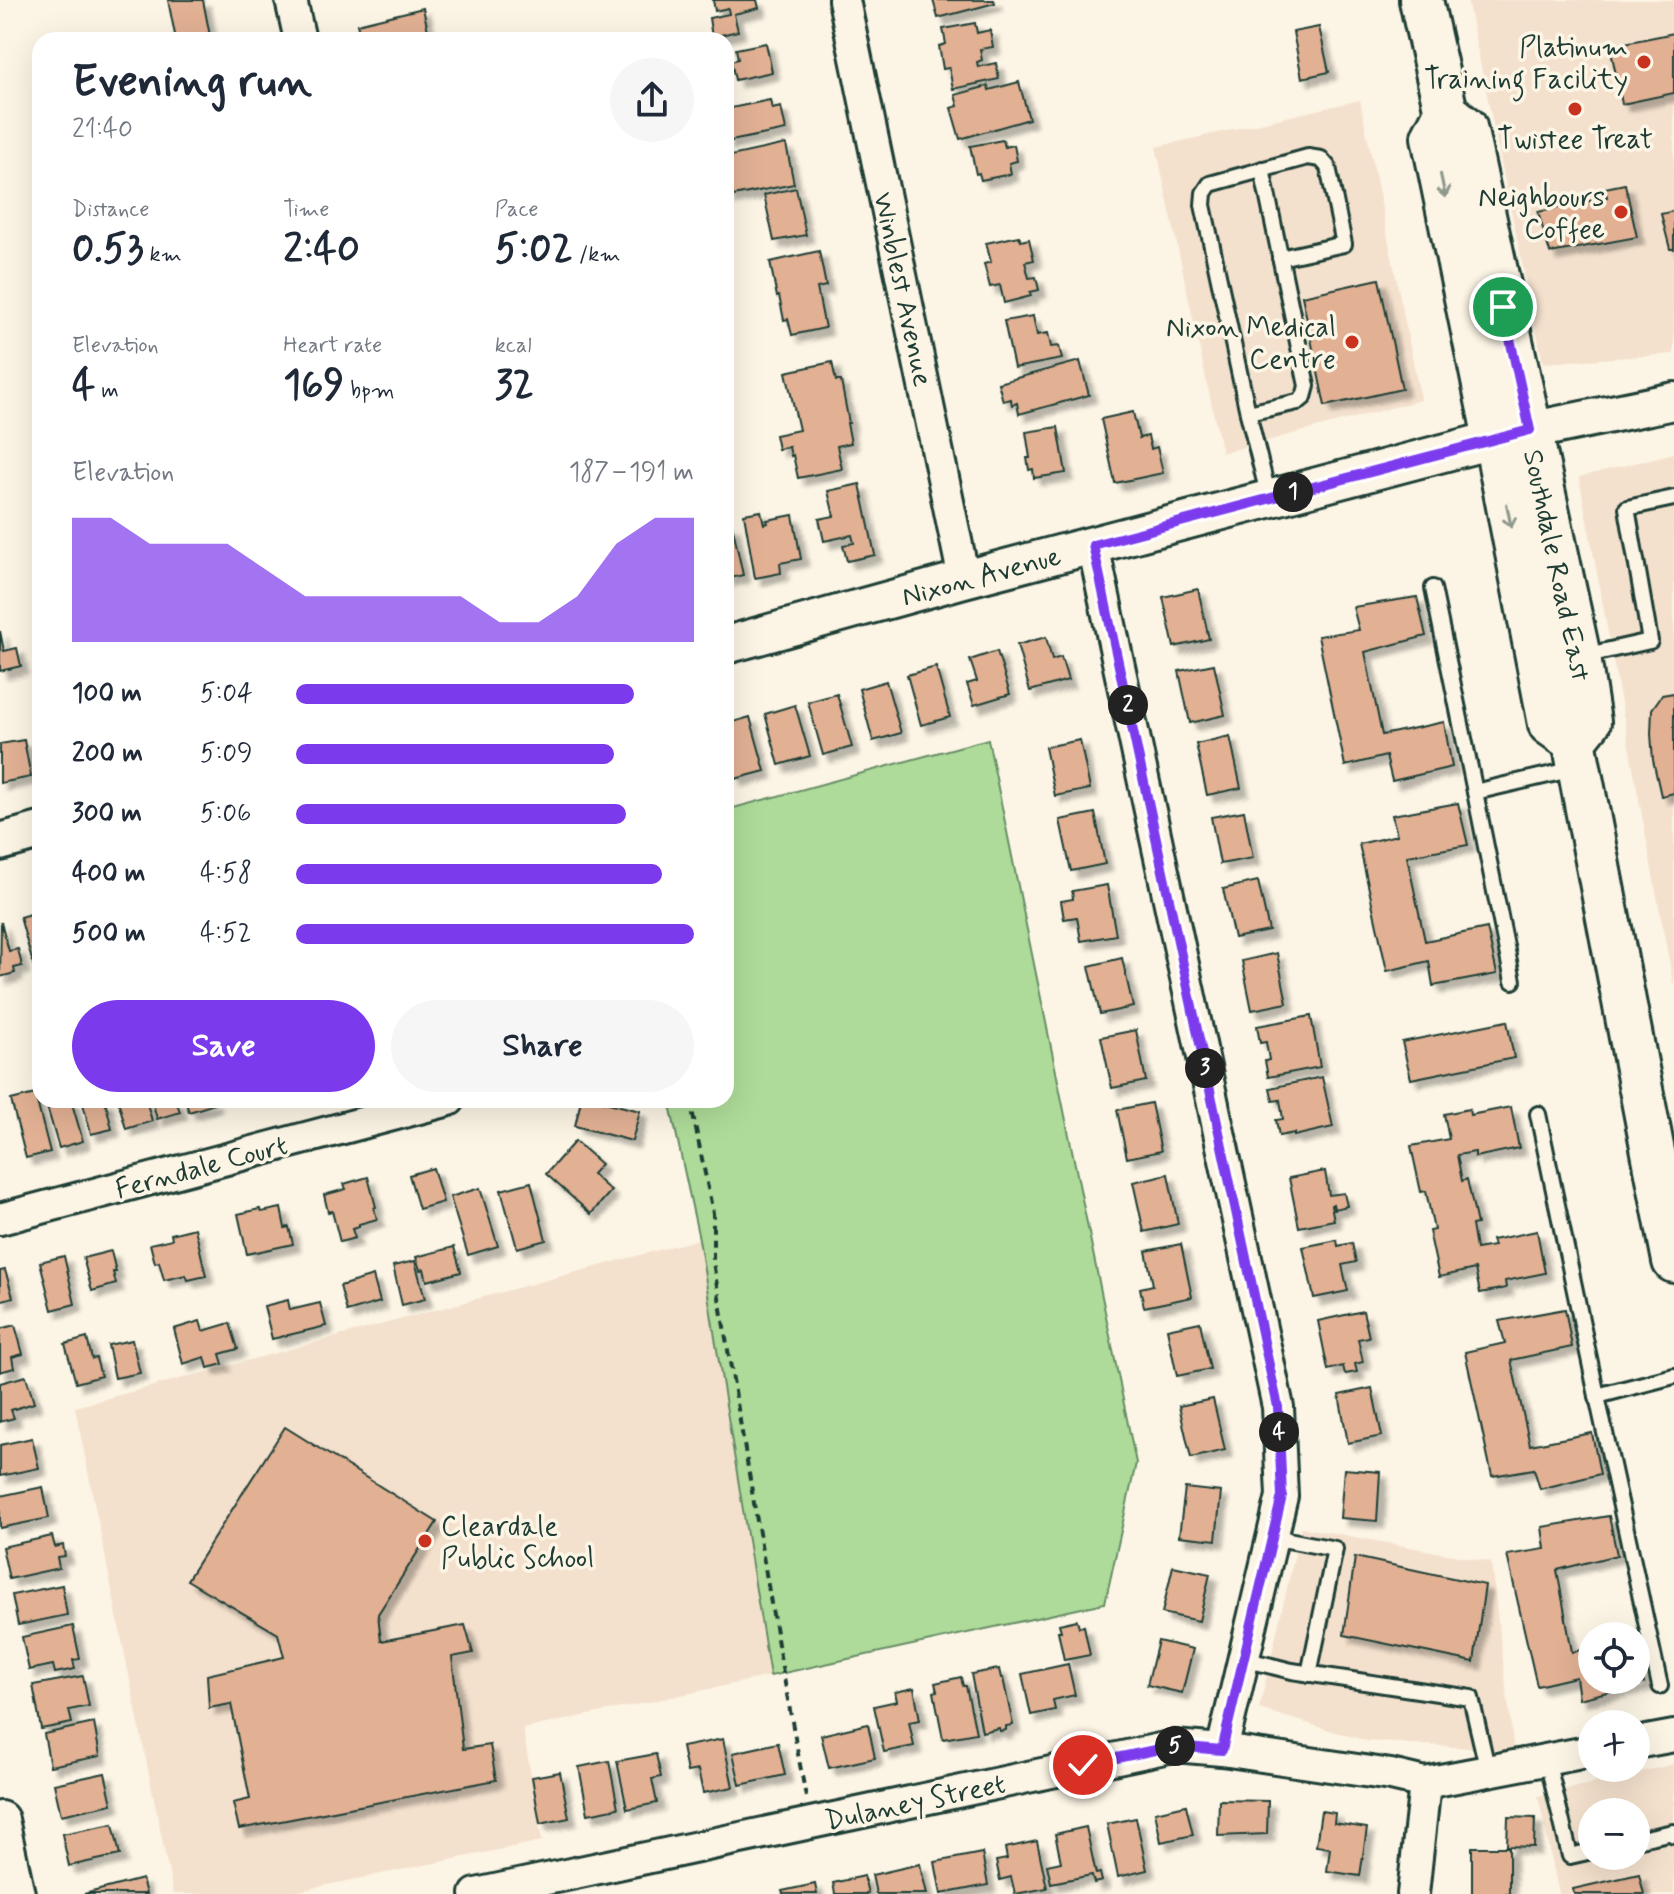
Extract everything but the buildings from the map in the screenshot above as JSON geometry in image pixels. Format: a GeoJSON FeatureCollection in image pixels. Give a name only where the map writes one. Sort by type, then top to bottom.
{"type":"FeatureCollection","features":[{"type":"Feature","properties":{"kind":"main road","name":"Southdale Road East"},"geometry":{"type":"LineString","coordinates":[[1421,0],[1446,112],[1465,127],[1513,434],[1550,724],[1576,754],[1589,722],[1579,657],[1513,434]]}},
{"type":"Feature","properties":{"kind":"main road"},"geometry":{"type":"LineString","coordinates":[[1576,754],[1674,1261]]}},
{"type":"Feature","properties":{"kind":"street"},"geometry":{"type":"LineString","coordinates":[[291,0],[298,32]]}},
{"type":"Feature","properties":{"kind":"street","name":"Winblest Avenue"},"geometry":{"type":"LineString","coordinates":[[844,0],[964,579]]}},
{"type":"Feature","properties":{"kind":"street","name":"Nixon Avenue"},"geometry":{"type":"LineString","coordinates":[[734,643],[1513,434],[1674,401]]}},
{"type":"Feature","properties":{"kind":"street"},"geometry":{"type":"LineString","coordinates":[[1093,545],[1278,1407],[1282,1496],[1222,1750]]}},
{"type":"Feature","properties":{"kind":"street"},"geometry":{"type":"LineString","coordinates":[[0,842],[32,833]]}},
{"type":"Feature","properties":{"kind":"street","name":"Ferndale Court"},"geometry":{"type":"LineString","coordinates":[[0,1219],[419,1108]]}},
{"type":"Feature","properties":{"kind":"street"},"geometry":{"type":"LineString","coordinates":[[1650,1740],[1674,1736]]}},
{"type":"Feature","properties":{"kind":"street","name":"Dulaney Street"},"geometry":{"type":"LineString","coordinates":[[476,1894],[1174,1746],[1222,1750],[1391,1775],[1425,1783],[1578,1754]]}},
{"type":"Feature","properties":{"kind":"street"},"geometry":{"type":"LineString","coordinates":[[1413,1894],[1425,1783]]}},
{"type":"Feature","properties":{"kind":"street"},"geometry":{"type":"LineString","coordinates":[[0,1820],[16,1894]]}},
{"type":"Feature","properties":{"kind":"lane"},"geometry":{"type":"LineString","coordinates":[[1269,498],[1203,205],[1204,193],[1210,184],[1308,157],[1321,159],[1328,167],[1344,244],[1280,258]]}},
{"type":"Feature","properties":{"kind":"lane"},"geometry":{"type":"LineString","coordinates":[[1248,413],[1298,402],[1304,397],[1307,386],[1262,169]]}},
{"type":"Feature","properties":{"kind":"lane"},"geometry":{"type":"LineString","coordinates":[[1579,657],[1650,641],[1627,508],[1674,498]]}},
{"type":"Feature","properties":{"kind":"lane"},"geometry":{"type":"LineString","coordinates":[[1433,588],[1513,981]]}},
{"type":"Feature","properties":{"kind":"lane"},"geometry":{"type":"LineString","coordinates":[[1475,792],[1576,754]]}},
{"type":"Feature","properties":{"kind":"lane"},"geometry":{"type":"LineString","coordinates":[[1538,1114],[1660,1686]]}},
{"type":"Feature","properties":{"kind":"lane"},"geometry":{"type":"LineString","coordinates":[[1597,1396],[1674,1376]]}},
{"type":"Feature","properties":{"kind":"lane"},"geometry":{"type":"LineString","coordinates":[[1272,1537],[1335,1549],[1309,1674]]}},
{"type":"Feature","properties":{"kind":"lane"},"geometry":{"type":"LineString","coordinates":[[1243,1659],[1309,1674],[1471,1698],[1488,1771]]}},
{"type":"Feature","properties":{"kind":"lane"},"geometry":{"type":"LineString","coordinates":[[1547,1760],[1570,1856],[1578,1854]]}},
{"type":"Feature","properties":{"kind":"lane"},"geometry":{"type":"LineString","coordinates":[[1650,1837],[1673,1832],[1674,1835]]}},
{"type":"Feature","properties":{"kind":"path"},"geometry":{"type":"LineString","coordinates":[[692,1108],[713,1213],[713,1262],[811,1823]]}},
{"type":"Feature","properties":{"kind":"shaded area"},"geometry":{"type":"Polygon","coordinates":[[[1467,0],[1674,0],[1674,354],[1543,363],[1467,0]]]}},
{"type":"Feature","properties":{"kind":"shaded area"},"geometry":{"type":"Polygon","coordinates":[[[1360,100],[1421,400],[1222,453],[1156,147],[1360,100]]]}},
{"type":"Feature","properties":{"kind":"shaded area"},"geometry":{"type":"Polygon","coordinates":[[[1674,453],[1674,988],[1579,477],[1674,453]]]}},
{"type":"Feature","properties":{"kind":"shaded area","name":"Cleardale Public School"},"geometry":{"type":"Polygon","coordinates":[[[699,1239],[770,1676],[523,1729],[542,1841],[284,1894],[173,1894],[75,1407],[699,1239]]]}},
{"type":"Feature","properties":{"kind":"shaded area"},"geometry":{"type":"Polygon","coordinates":[[[1301,1527],[1491,1562],[1514,1751],[1366,1741],[1259,1709],[1301,1527]]]}},
{"type":"Feature","properties":{"kind":"shaded area"},"geometry":{"type":"Polygon","coordinates":[[[1674,1764],[1674,1894],[1559,1894],[1538,1796],[1598,1782],[1650,1782],[1650,1770],[1674,1764]]]}},
{"type":"Feature","properties":{"kind":"green space"},"geometry":{"type":"Polygon","coordinates":[[[988,739],[1136,1463],[1105,1603],[770,1676],[699,1239],[671,1108],[734,1108],[734,808],[988,739]]]}},
{"type":"Feature","properties":{"kind":"place","name":"Platinum Training Facility"},"geometry":{"type":"Point","coordinates":[1644,62]}},
{"type":"Feature","properties":{"kind":"place","name":"Twistee Treat"},"geometry":{"type":"Point","coordinates":[1575,109]}},
{"type":"Feature","properties":{"kind":"place","name":"Neighbours Coffee"},"geometry":{"type":"Point","coordinates":[1621,212]}},
{"type":"Feature","properties":{"kind":"place","name":"Nixon Medical Centre"},"geometry":{"type":"Point","coordinates":[1352,342]}},
{"type":"Feature","properties":{"kind":"place","name":"Cleardale Public School"},"geometry":{"type":"Point","coordinates":[425,1541]}},
{"type":"Feature","properties":{"kind":"route"},"geometry":{"type":"LineString","coordinates":[[1083,1765],[1174,1746],[1222,1750],[1282,1496],[1278,1407],[1093,545],[1530,430],[1503,307]]}}]}
